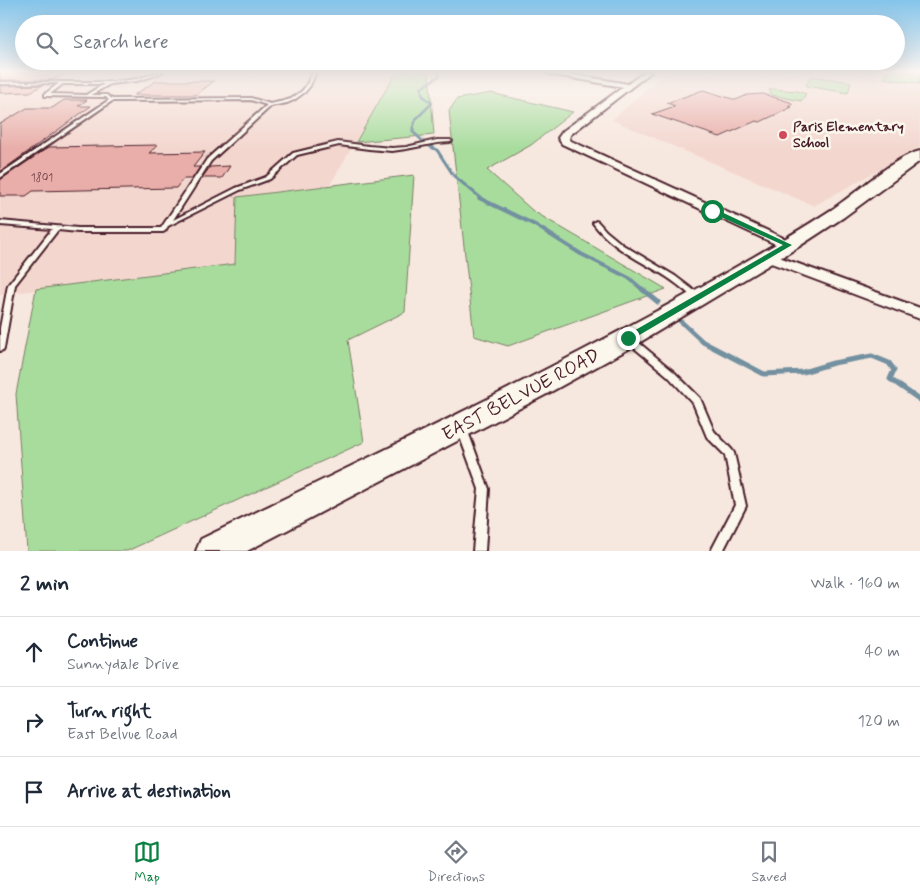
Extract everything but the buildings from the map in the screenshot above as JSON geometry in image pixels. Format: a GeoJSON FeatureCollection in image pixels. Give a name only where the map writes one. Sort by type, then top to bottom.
{"type":"FeatureCollection","features":[{"type":"Feature","properties":{"kind":"street"},"geometry":{"type":"LineString","coordinates":[[614,98],[566,134],[562,138],[564,142],[788,245]]}},
{"type":"Feature","properties":{"kind":"street","name":"EAST BELVUE ROAD"},"geometry":{"type":"LineString","coordinates":[[212,551],[461,427],[628,338],[788,245],[838,213],[906,162],[920,155]]}},
{"type":"Feature","properties":{"kind":"street"},"geometry":{"type":"LineString","coordinates":[[768,257],[920,314]]}},
{"type":"Feature","properties":{"kind":"lane"},"geometry":{"type":"LineString","coordinates":[[0,176],[111,100],[251,99],[270,105],[288,104],[296,98]]}},
{"type":"Feature","properties":{"kind":"lane"},"geometry":{"type":"LineString","coordinates":[[0,223],[56,228],[163,230],[209,160],[270,105]]}},
{"type":"Feature","properties":{"kind":"lane"},"geometry":{"type":"LineString","coordinates":[[167,225],[236,190],[268,178],[295,154],[339,143],[374,149],[400,149],[417,144],[450,141]]}},
{"type":"Feature","properties":{"kind":"lane"},"geometry":{"type":"LineString","coordinates":[[596,223],[603,233],[630,255],[670,275],[697,297]]}},
{"type":"Feature","properties":{"kind":"lane"},"geometry":{"type":"LineString","coordinates":[[0,348],[12,286],[56,228]]}},
{"type":"Feature","properties":{"kind":"lane"},"geometry":{"type":"LineString","coordinates":[[628,338],[671,374],[697,401],[710,434],[729,453],[741,506],[717,551]]}},
{"type":"Feature","properties":{"kind":"lane"},"geometry":{"type":"LineString","coordinates":[[461,427],[484,489],[479,551]]}},
{"type":"Feature","properties":{"kind":"shaded area"},"geometry":{"type":"Polygon","coordinates":[[[0,98],[381,98],[330,185],[238,197],[235,264],[0,295],[0,98]]]}},
{"type":"Feature","properties":{"kind":"shaded area","name":"Paris Elementary School"},"geometry":{"type":"Polygon","coordinates":[[[637,98],[920,98],[920,147],[814,206],[612,120],[637,98]]]}},
{"type":"Feature","properties":{"kind":"green space"},"geometry":{"type":"Polygon","coordinates":[[[381,98],[431,98],[434,135],[356,142],[381,98]]]}},
{"type":"Feature","properties":{"kind":"green space"},"geometry":{"type":"Polygon","coordinates":[[[511,98],[573,112],[531,145],[487,170],[533,211],[666,289],[508,346],[474,336],[449,111],[457,99],[511,98]]]}},
{"type":"Feature","properties":{"kind":"green space"},"geometry":{"type":"Polygon","coordinates":[[[785,98],[803,98],[801,101],[785,98]]]}},
{"type":"Feature","properties":{"kind":"green space"},"geometry":{"type":"Polygon","coordinates":[[[414,175],[405,312],[348,340],[364,442],[127,551],[27,551],[16,394],[36,289],[235,264],[237,197],[414,175]]]}},
{"type":"Feature","properties":{"kind":"waterway"},"geometry":{"type":"LineString","coordinates":[[413,128],[416,119],[432,103],[425,98]]}},
{"type":"Feature","properties":{"kind":"waterway"},"geometry":{"type":"LineString","coordinates":[[413,128],[413,132],[427,145],[437,150],[454,176],[482,199]]}},
{"type":"Feature","properties":{"kind":"waterway"},"geometry":{"type":"LineString","coordinates":[[479,198],[535,225],[581,254],[629,278],[643,290]]}},
{"type":"Feature","properties":{"kind":"waterway"},"geometry":{"type":"LineString","coordinates":[[642,289],[658,302]]}},
{"type":"Feature","properties":{"kind":"waterway"},"geometry":{"type":"LineString","coordinates":[[677,318],[703,342],[764,374],[803,372],[833,363],[872,356],[889,363],[894,370],[890,379],[920,400]]}},
{"type":"Feature","properties":{"kind":"place","name":"Paris Elementary School"},"geometry":{"type":"Point","coordinates":[783,135]}},
{"type":"Feature","properties":{"kind":"route"},"geometry":{"type":"LineString","coordinates":[[628,338],[788,245],[712,211]]}}]}
